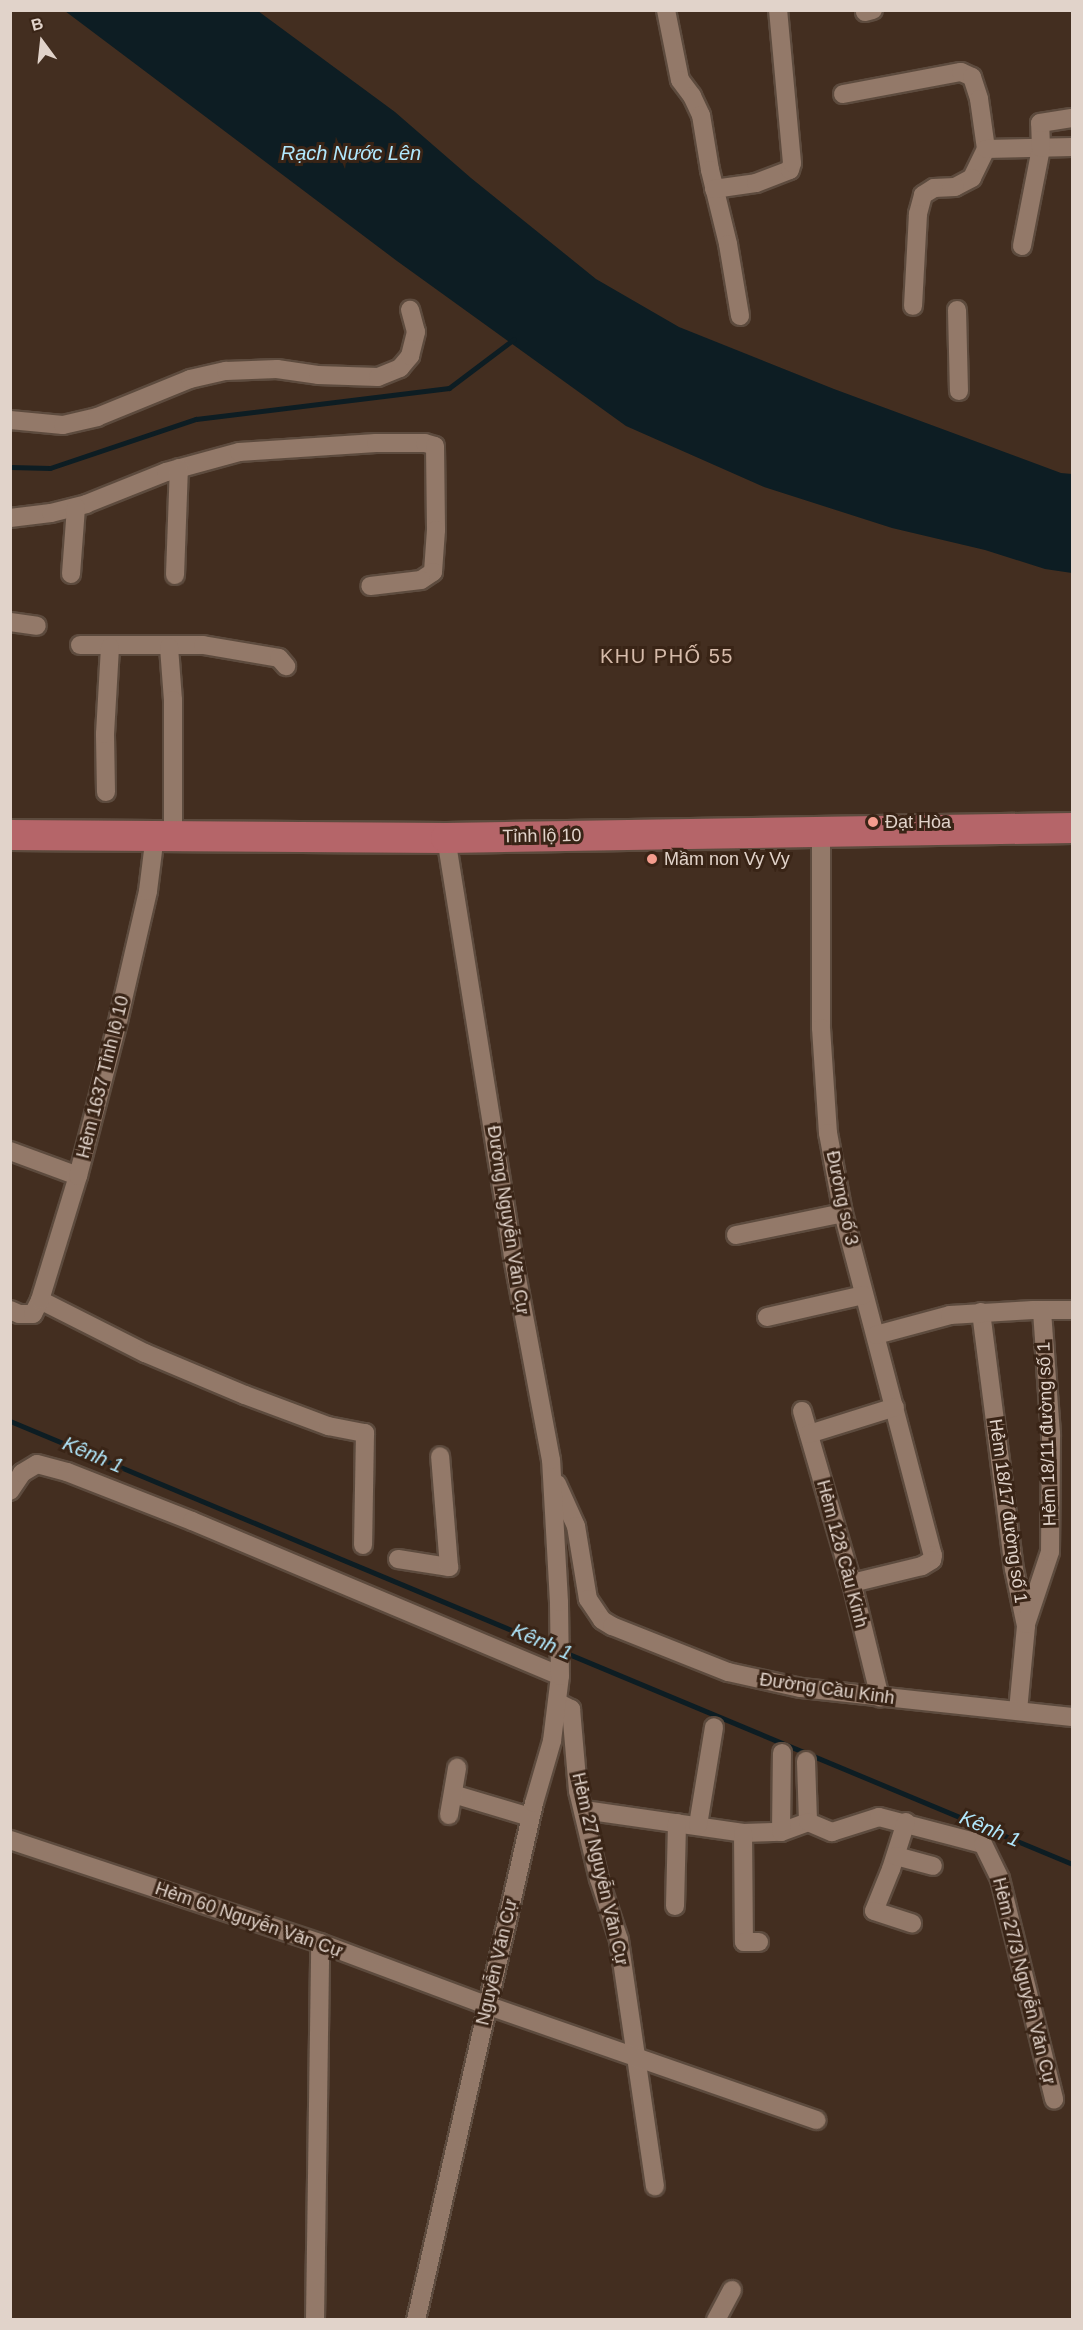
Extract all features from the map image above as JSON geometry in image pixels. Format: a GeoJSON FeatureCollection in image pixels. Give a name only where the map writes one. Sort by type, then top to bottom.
{"type":"FeatureCollection","features":[{"type":"Feature","properties":{"kind":"main road","name":"Tỉnh lộ 10"},"geometry":{"type":"LineString","coordinates":[[10,834],[446,838],[1072,828]]}},
{"type":"Feature","properties":{"kind":"street"},"geometry":{"type":"LineString","coordinates":[[666,10],[680,80],[693,96],[701,115],[740,316]]}},
{"type":"Feature","properties":{"kind":"street"},"geometry":{"type":"LineString","coordinates":[[714,189],[756,183],[790,170],[792,163],[778,10]]}},
{"type":"Feature","properties":{"kind":"street"},"geometry":{"type":"LineString","coordinates":[[843,94],[961,72],[972,77],[979,99],[986,149],[972,178],[955,186],[934,188],[923,195],[918,214],[913,306]]}},
{"type":"Feature","properties":{"kind":"street"},"geometry":{"type":"LineString","coordinates":[[1022,246],[1041,148],[1040,123],[1046,120],[1072,118]]}},
{"type":"Feature","properties":{"kind":"street"},"geometry":{"type":"LineString","coordinates":[[986,149],[1072,147]]}},
{"type":"Feature","properties":{"kind":"street"},"geometry":{"type":"LineString","coordinates":[[10,420],[63,425],[74,423],[96,417],[190,379],[226,371],[277,369],[318,375],[378,377],[400,368],[410,356],[416,332],[410,310]]}},
{"type":"Feature","properties":{"kind":"street"},"geometry":{"type":"LineString","coordinates":[[957,310],[959,392]]}},
{"type":"Feature","properties":{"kind":"street"},"geometry":{"type":"LineString","coordinates":[[10,518],[51,513],[76,507],[179,468],[239,452],[376,443],[425,443],[435,446],[436,530],[433,572],[421,580],[370,586]]}},
{"type":"Feature","properties":{"kind":"street"},"geometry":{"type":"LineString","coordinates":[[175,575],[179,468]]}},
{"type":"Feature","properties":{"kind":"street"},"geometry":{"type":"LineString","coordinates":[[71,574],[76,507]]}},
{"type":"Feature","properties":{"kind":"street"},"geometry":{"type":"LineString","coordinates":[[10,622],[37,626]]}},
{"type":"Feature","properties":{"kind":"street"},"geometry":{"type":"LineString","coordinates":[[80,645],[110,647],[203,645],[279,658],[286,666]]}},
{"type":"Feature","properties":{"kind":"street"},"geometry":{"type":"LineString","coordinates":[[106,792],[105,734],[110,647]]}},
{"type":"Feature","properties":{"kind":"street","name":"Hẻm 1637 Tỉnh lộ 10"},"geometry":{"type":"LineString","coordinates":[[37,1307],[78,1176],[148,891],[164,835],[173,700],[169,647]]}},
{"type":"Feature","properties":{"kind":"street","name":"Đường số 3"},"geometry":{"type":"LineString","coordinates":[[820,832],[821,1028],[828,1133],[843,1213],[933,1555],[932,1560],[922,1566],[852,1583]]}},
{"type":"Feature","properties":{"kind":"street","name":"Đường Nguyễn Văn Cự"},"geometry":{"type":"LineString","coordinates":[[446,838],[513,1256],[554,1477],[560,1602]]}},
{"type":"Feature","properties":{"kind":"street"},"geometry":{"type":"LineString","coordinates":[[10,1151],[78,1176]]}},
{"type":"Feature","properties":{"kind":"street"},"geometry":{"type":"LineString","coordinates":[[736,1235],[843,1213]]}},
{"type":"Feature","properties":{"kind":"street"},"geometry":{"type":"LineString","coordinates":[[768,1317],[864,1294]]}},
{"type":"Feature","properties":{"kind":"street"},"geometry":{"type":"LineString","coordinates":[[10,1310],[19,1314],[37,1307],[245,1395],[328,1426],[364,1433],[363,1545]]}},
{"type":"Feature","properties":{"kind":"street","name":"Hẻm 18/11 đường số 1"},"geometry":{"type":"LineString","coordinates":[[1026,1626],[1050,1552],[1051,1434],[1042,1310]]}},
{"type":"Feature","properties":{"kind":"street"},"geometry":{"type":"LineString","coordinates":[[876,1335],[950,1316],[981,1312],[1072,1310]]}},
{"type":"Feature","properties":{"kind":"street","name":"Hẻm 18/17 đường số 1"},"geometry":{"type":"LineString","coordinates":[[981,1312],[1014,1569],[1026,1626],[1018,1710]]}},
{"type":"Feature","properties":{"kind":"street"},"geometry":{"type":"LineString","coordinates":[[809,1434],[895,1407]]}},
{"type":"Feature","properties":{"kind":"street","name":"Hẻm 128 Cầu Kinh"},"geometry":{"type":"LineString","coordinates":[[802,1411],[852,1583],[880,1698]]}},
{"type":"Feature","properties":{"kind":"street"},"geometry":{"type":"LineString","coordinates":[[398,1559],[448,1567],[440,1456]]}},
{"type":"Feature","properties":{"kind":"street"},"geometry":{"type":"LineString","coordinates":[[10,1491],[22,1473],[37,1464],[67,1472],[192,1521],[560,1676]]}},
{"type":"Feature","properties":{"kind":"street","name":"Đường Cầu Kinh"},"geometry":{"type":"LineString","coordinates":[[554,1477],[576,1526],[588,1599],[602,1620],[728,1672],[801,1688],[1072,1717]]}},
{"type":"Feature","properties":{"kind":"street","name":"Nguyễn Văn Cự"},"geometry":{"type":"LineString","coordinates":[[416,2319],[530,1817],[552,1741],[560,1676],[560,1602]]}},
{"type":"Feature","properties":{"kind":"street","name":"Hẻm 27 Nguyễn Văn Cự"},"geometry":{"type":"LineString","coordinates":[[556,1702],[570,1709],[578,1791],[599,1880],[619,1940],[655,2186]]}},
{"type":"Feature","properties":{"kind":"street"},"geometry":{"type":"LineString","coordinates":[[698,1825],[714,1727]]}},
{"type":"Feature","properties":{"kind":"street"},"geometry":{"type":"LineString","coordinates":[[781,1832],[782,1753]]}},
{"type":"Feature","properties":{"kind":"street"},"geometry":{"type":"LineString","coordinates":[[584,1810],[744,1833],[781,1832],[808,1822],[806,1761]]}},
{"type":"Feature","properties":{"kind":"street"},"geometry":{"type":"LineString","coordinates":[[449,1815],[458,1768]]}},
{"type":"Feature","properties":{"kind":"street"},"geometry":{"type":"LineString","coordinates":[[453,1794],[530,1817]]}},
{"type":"Feature","properties":{"kind":"street","name":"Hẻm 27/3 Nguyễn Văn Cự"},"geometry":{"type":"LineString","coordinates":[[808,1822],[832,1832],[879,1817],[906,1822],[983,1844],[1000,1879],[1054,2099]]}},
{"type":"Feature","properties":{"kind":"street"},"geometry":{"type":"LineString","coordinates":[[906,1822],[896,1856],[874,1911],[912,1923]]}},
{"type":"Feature","properties":{"kind":"street"},"geometry":{"type":"LineString","coordinates":[[675,1906],[677,1823]]}},
{"type":"Feature","properties":{"kind":"street"},"geometry":{"type":"LineString","coordinates":[[744,1833],[744,1942],[759,1942]]}},
{"type":"Feature","properties":{"kind":"street","name":"Hẻm 60 Nguyễn Văn Cự"},"geometry":{"type":"LineString","coordinates":[[10,1840],[320,1943],[486,2005],[817,2120]]}},
{"type":"Feature","properties":{"kind":"street"},"geometry":{"type":"LineString","coordinates":[[896,1856],[933,1866]]}},
{"type":"Feature","properties":{"kind":"street"},"geometry":{"type":"LineString","coordinates":[[315,2319],[320,1943]]}},
{"type":"Feature","properties":{"kind":"street"},"geometry":{"type":"LineString","coordinates":[[716,2319],[732,2290]]}},
{"type":"Feature","properties":{"kind":"water","name":"Rạch Nước Lên"},"geometry":{"type":"Polygon","coordinates":[[[65,11],[258,11],[395,112],[471,178],[596,279],[679,327],[834,389],[1061,473],[1072,474],[1072,573],[1045,569],[985,550],[892,528],[764,487],[626,426],[397,261],[65,11]]]}},
{"type":"Feature","properties":{"kind":"waterway"},"geometry":{"type":"LineString","coordinates":[[10,467],[50,468],[196,419],[449,388],[514,339]]}},
{"type":"Feature","properties":{"kind":"waterway","name":"Kênh 1"},"geometry":{"type":"LineString","coordinates":[[10,1421],[1072,1864]]}},
{"type":"Feature","properties":{"kind":"place","name":"Đạt Hòa"},"geometry":{"type":"Point","coordinates":[873,822]}},
{"type":"Feature","properties":{"kind":"place","name":"Mầm non Vy Vy"},"geometry":{"type":"Point","coordinates":[652,859]}},
{"type":"Feature","properties":{"kind":"district","name":"KHU PHỐ 55"},"geometry":{"type":"Point","coordinates":[667,656]}}]}
